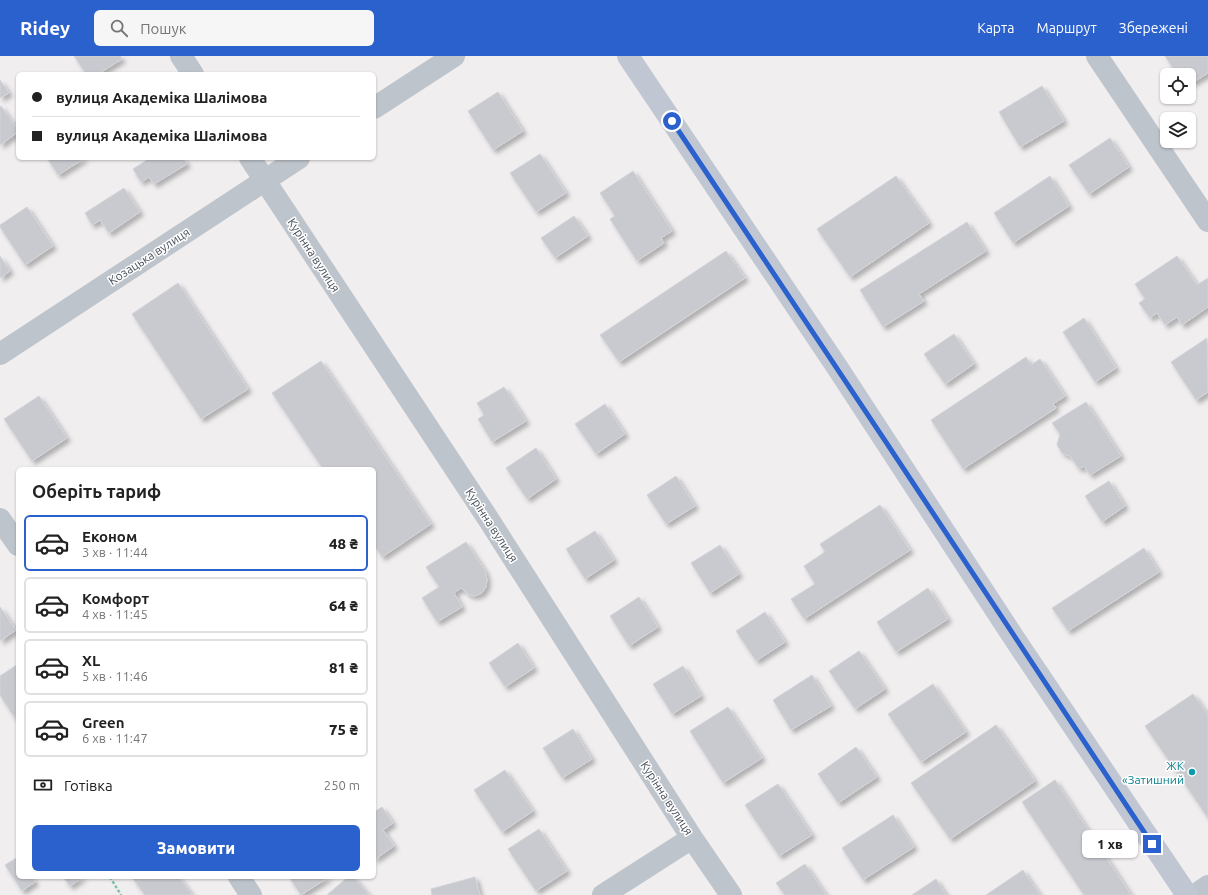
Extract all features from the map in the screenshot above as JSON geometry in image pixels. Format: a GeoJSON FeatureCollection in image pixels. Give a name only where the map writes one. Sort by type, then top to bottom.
{"type":"FeatureCollection","features":[{"type":"Feature","properties":{"kind":"main road"},"geometry":{"type":"LineString","coordinates":[[628,56],[837,367],[1014,638],[1187,895]]}},
{"type":"Feature","properties":{"kind":"street"},"geometry":{"type":"LineString","coordinates":[[181,56],[192,72]]}},
{"type":"Feature","properties":{"kind":"street"},"geometry":{"type":"LineString","coordinates":[[376,107],[454,56]]}},
{"type":"Feature","properties":{"kind":"street"},"geometry":{"type":"LineString","coordinates":[[1097,56],[1208,221]]}},
{"type":"Feature","properties":{"kind":"street","name":"Курінна вулиця"},"geometry":{"type":"LineString","coordinates":[[251,160],[487,517],[692,838],[731,895]]}},
{"type":"Feature","properties":{"kind":"street","name":"Козацька вулиця"},"geometry":{"type":"LineString","coordinates":[[0,354],[296,160]]}},
{"type":"Feature","properties":{"kind":"street"},"geometry":{"type":"LineString","coordinates":[[0,519],[16,542]]}},
{"type":"Feature","properties":{"kind":"street"},"geometry":{"type":"LineString","coordinates":[[603,895],[692,838]]}},
{"type":"Feature","properties":{"kind":"street"},"geometry":{"type":"LineString","coordinates":[[240,879],[251,895]]}},
{"type":"Feature","properties":{"kind":"street"},"geometry":{"type":"LineString","coordinates":[[1195,895],[1208,886]]}},
{"type":"Feature","properties":{"kind":"path"},"geometry":{"type":"LineString","coordinates":[[111,879],[121,895]]}},
{"type":"Feature","properties":{"kind":"building"},"geometry":{"type":"Polygon","coordinates":[[[74,56],[120,56],[122,59],[101,72],[85,72],[74,56]]]}},
{"type":"Feature","properties":{"kind":"building"},"geometry":{"type":"Polygon","coordinates":[[[1165,56],[1208,56],[1208,73],[1196,80],[1196,68],[1181,68],[1180,66],[1173,68],[1165,56]]]}},
{"type":"Feature","properties":{"kind":"building"},"geometry":{"type":"Polygon","coordinates":[[[0,80],[9,93],[0,98],[0,80]]]}},
{"type":"Feature","properties":{"kind":"building"},"geometry":{"type":"Polygon","coordinates":[[[1042,86],[1064,121],[1020,147],[999,112],[1042,86]]]}},
{"type":"Feature","properties":{"kind":"building"},"geometry":{"type":"Polygon","coordinates":[[[498,92],[523,131],[493,150],[468,111],[498,92]]]}},
{"type":"Feature","properties":{"kind":"building"},"geometry":{"type":"Polygon","coordinates":[[[1,106],[16,127],[16,133],[0,145],[1,106]]]}},
{"type":"Feature","properties":{"kind":"building"},"geometry":{"type":"Polygon","coordinates":[[[1110,138],[1129,167],[1089,194],[1069,165],[1110,138]]]}},
{"type":"Feature","properties":{"kind":"building"},"geometry":{"type":"Polygon","coordinates":[[[540,154],[566,193],[536,212],[510,173],[540,154]]]}},
{"type":"Feature","properties":{"kind":"building"},"geometry":{"type":"Polygon","coordinates":[[[48,160],[82,160],[58,175],[48,160]]]}},
{"type":"Feature","properties":{"kind":"building"},"geometry":{"type":"Polygon","coordinates":[[[147,160],[184,160],[187,164],[154,184],[149,177],[141,182],[133,169],[147,160]]]}},
{"type":"Feature","properties":{"kind":"building"},"geometry":{"type":"Polygon","coordinates":[[[633,171],[672,231],[661,238],[664,243],[637,261],[610,219],[615,216],[600,193],[633,171]]]}},
{"type":"Feature","properties":{"kind":"building"},"geometry":{"type":"Polygon","coordinates":[[[896,176],[929,223],[850,277],[817,229],[896,176]]]}},
{"type":"Feature","properties":{"kind":"building"},"geometry":{"type":"Polygon","coordinates":[[[1050,176],[1069,206],[1013,243],[994,213],[1050,176]]]}},
{"type":"Feature","properties":{"kind":"building"},"geometry":{"type":"Polygon","coordinates":[[[124,188],[140,212],[109,233],[100,220],[92,225],[85,213],[124,188]]]}},
{"type":"Feature","properties":{"kind":"building"},"geometry":{"type":"Polygon","coordinates":[[[27,207],[53,246],[25,265],[0,225],[27,207]]]}},
{"type":"Feature","properties":{"kind":"building"},"geometry":{"type":"Polygon","coordinates":[[[574,216],[588,236],[555,258],[541,238],[574,216]]]}},
{"type":"Feature","properties":{"kind":"building"},"geometry":{"type":"Polygon","coordinates":[[[967,222],[986,251],[919,294],[924,301],[883,327],[860,290],[967,222]]]}},
{"type":"Feature","properties":{"kind":"building"},"geometry":{"type":"Polygon","coordinates":[[[726,251],[745,278],[619,362],[600,335],[726,251]]]}},
{"type":"Feature","properties":{"kind":"building"},"geometry":{"type":"Polygon","coordinates":[[[0,256],[10,271],[0,278],[0,256]]]}},
{"type":"Feature","properties":{"kind":"building"},"geometry":{"type":"Polygon","coordinates":[[[1177,256],[1197,285],[1208,278],[1208,307],[1182,325],[1177,317],[1165,325],[1157,313],[1150,318],[1139,303],[1145,299],[1135,284],[1177,256]]]}},
{"type":"Feature","properties":{"kind":"building"},"geometry":{"type":"Polygon","coordinates":[[[178,283],[248,389],[201,419],[132,314],[178,283]]]}},
{"type":"Feature","properties":{"kind":"building"},"geometry":{"type":"Polygon","coordinates":[[[1084,318],[1116,368],[1095,382],[1063,332],[1084,318]]]}},
{"type":"Feature","properties":{"kind":"building"},"geometry":{"type":"Polygon","coordinates":[[[954,334],[974,364],[945,384],[924,354],[954,334]]]}},
{"type":"Feature","properties":{"kind":"building"},"geometry":{"type":"Polygon","coordinates":[[[1207,338],[1208,392],[1196,400],[1171,362],[1207,338]]]}},
{"type":"Feature","properties":{"kind":"building"},"geometry":{"type":"Polygon","coordinates":[[[1026,357],[1031,365],[1040,359],[1065,396],[1053,404],[1056,408],[963,469],[931,420],[1026,357]]]}},
{"type":"Feature","properties":{"kind":"building"},"geometry":{"type":"Polygon","coordinates":[[[321,361],[431,524],[382,557],[376,548],[376,467],[322,467],[272,393],[321,361]]]}},
{"type":"Feature","properties":{"kind":"building"},"geometry":{"type":"Polygon","coordinates":[[[504,387],[526,421],[492,442],[478,419],[484,415],[477,403],[504,387]]]}},
{"type":"Feature","properties":{"kind":"building"},"geometry":{"type":"Polygon","coordinates":[[[39,396],[67,438],[32,461],[4,419],[39,396]]]}},
{"type":"Feature","properties":{"kind":"building"},"geometry":{"type":"Polygon","coordinates":[[[1086,402],[1121,456],[1090,475],[1084,466],[1079,469],[1070,456],[1062,453],[1057,445],[1060,434],[1052,423],[1086,402]]]}},
{"type":"Feature","properties":{"kind":"building"},"geometry":{"type":"Polygon","coordinates":[[[605,404],[625,434],[596,454],[575,424],[605,404]]]}},
{"type":"Feature","properties":{"kind":"building"},"geometry":{"type":"Polygon","coordinates":[[[536,448],[556,479],[527,499],[506,468],[536,448]]]}},
{"type":"Feature","properties":{"kind":"building"},"geometry":{"type":"Polygon","coordinates":[[[676,476],[695,506],[666,524],[647,495],[676,476]]]}},
{"type":"Feature","properties":{"kind":"building"},"geometry":{"type":"Polygon","coordinates":[[[1109,481],[1125,506],[1102,522],[1085,496],[1109,481]]]}},
{"type":"Feature","properties":{"kind":"building"},"geometry":{"type":"Polygon","coordinates":[[[880,505],[910,550],[804,619],[791,599],[815,584],[804,566],[825,552],[820,544],[880,505]]]}},
{"type":"Feature","properties":{"kind":"building"},"geometry":{"type":"Polygon","coordinates":[[[595,531],[614,560],[585,579],[566,549],[595,531]]]}},
{"type":"Feature","properties":{"kind":"building"},"geometry":{"type":"Polygon","coordinates":[[[466,542],[485,571],[487,580],[486,587],[482,593],[474,596],[468,594],[461,588],[454,593],[462,607],[437,622],[422,598],[439,587],[426,567],[466,542]]]}},
{"type":"Feature","properties":{"kind":"building"},"geometry":{"type":"Polygon","coordinates":[[[720,545],[739,574],[710,593],[691,563],[720,545]]]}},
{"type":"Feature","properties":{"kind":"building"},"geometry":{"type":"Polygon","coordinates":[[[1144,548],[1159,572],[1068,631],[1052,608],[1144,548]]]}},
{"type":"Feature","properties":{"kind":"building"},"geometry":{"type":"Polygon","coordinates":[[[928,588],[948,619],[896,652],[877,622],[928,588]]]}},
{"type":"Feature","properties":{"kind":"building"},"geometry":{"type":"Polygon","coordinates":[[[639,597],[658,627],[629,646],[610,616],[639,597]]]}},
{"type":"Feature","properties":{"kind":"building"},"geometry":{"type":"Polygon","coordinates":[[[0,607],[16,630],[0,641],[0,607]]]}},
{"type":"Feature","properties":{"kind":"building"},"geometry":{"type":"Polygon","coordinates":[[[765,612],[785,642],[756,661],[736,631],[765,612]]]}},
{"type":"Feature","properties":{"kind":"building"},"geometry":{"type":"Polygon","coordinates":[[[518,643],[534,668],[505,687],[489,663],[518,643]]]}},
{"type":"Feature","properties":{"kind":"building"},"geometry":{"type":"Polygon","coordinates":[[[859,651],[885,689],[855,709],[829,671],[859,651]]]}},
{"type":"Feature","properties":{"kind":"building"},"geometry":{"type":"Polygon","coordinates":[[[16,665],[16,716],[14,717],[0,695],[0,676],[16,665]]]}},
{"type":"Feature","properties":{"kind":"building"},"geometry":{"type":"Polygon","coordinates":[[[683,666],[701,696],[672,714],[653,684],[683,666]]]}},
{"type":"Feature","properties":{"kind":"building"},"geometry":{"type":"Polygon","coordinates":[[[812,675],[831,706],[791,730],[773,700],[812,675]]]}},
{"type":"Feature","properties":{"kind":"building"},"geometry":{"type":"Polygon","coordinates":[[[933,684],[966,732],[921,762],[888,714],[933,684]]]}},
{"type":"Feature","properties":{"kind":"building","name":"ЖК «Затишний"},"geometry":{"type":"Polygon","coordinates":[[[1193,694],[1208,715],[1208,818],[1145,726],[1193,694]]]}},
{"type":"Feature","properties":{"kind":"building"},"geometry":{"type":"Polygon","coordinates":[[[728,707],[762,758],[723,783],[690,731],[728,707]]]}},
{"type":"Feature","properties":{"kind":"building"},"geometry":{"type":"Polygon","coordinates":[[[996,725],[1035,781],[950,839],[911,783],[996,725]]]}},
{"type":"Feature","properties":{"kind":"building"},"geometry":{"type":"Polygon","coordinates":[[[573,729],[592,759],[562,778],[543,748],[573,729]]]}},
{"type":"Feature","properties":{"kind":"building"},"geometry":{"type":"Polygon","coordinates":[[[856,747],[877,777],[838,803],[818,774],[856,747]]]}},
{"type":"Feature","properties":{"kind":"building"},"geometry":{"type":"Polygon","coordinates":[[[505,770],[533,811],[502,832],[474,790],[505,770]]]}},
{"type":"Feature","properties":{"kind":"building"},"geometry":{"type":"Polygon","coordinates":[[[1055,780],[1131,895],[1084,895],[1022,802],[1055,780]]]}},
{"type":"Feature","properties":{"kind":"building"},"geometry":{"type":"Polygon","coordinates":[[[778,784],[812,835],[779,856],[745,805],[778,784]]]}},
{"type":"Feature","properties":{"kind":"building"},"geometry":{"type":"Polygon","coordinates":[[[382,807],[393,823],[383,830],[394,846],[376,859],[376,811],[382,807]]]}},
{"type":"Feature","properties":{"kind":"building"},"geometry":{"type":"Polygon","coordinates":[[[893,815],[914,847],[863,880],[842,848],[893,815]]]}},
{"type":"Feature","properties":{"kind":"building"},"geometry":{"type":"Polygon","coordinates":[[[539,829],[567,871],[536,891],[508,849],[539,829]]]}},
{"type":"Feature","properties":{"kind":"building"},"geometry":{"type":"Polygon","coordinates":[[[16,858],[16,879],[33,879],[35,882],[22,891],[5,865],[16,858]]]}},
{"type":"Feature","properties":{"kind":"building"},"geometry":{"type":"Polygon","coordinates":[[[805,864],[826,895],[785,895],[776,883],[805,864]]]}},
{"type":"Feature","properties":{"kind":"building"},"geometry":{"type":"Polygon","coordinates":[[[1023,870],[1040,895],[986,895],[1023,870]]]}},
{"type":"Feature","properties":{"kind":"building"},"geometry":{"type":"Polygon","coordinates":[[[475,877],[480,895],[432,895],[431,889],[475,877]]]}},
{"type":"Feature","properties":{"kind":"building"},"geometry":{"type":"Polygon","coordinates":[[[65,879],[80,879],[70,886],[65,879]]]}},
{"type":"Feature","properties":{"kind":"building"},"geometry":{"type":"Polygon","coordinates":[[[133,879],[141,879],[136,883],[133,879]]]}},
{"type":"Feature","properties":{"kind":"building"},"geometry":{"type":"Polygon","coordinates":[[[141,879],[180,879],[192,895],[145,895],[136,883],[141,879]]]}},
{"type":"Feature","properties":{"kind":"building"},"geometry":{"type":"Polygon","coordinates":[[[290,879],[326,879],[301,895],[290,879]]]}},
{"type":"Feature","properties":{"kind":"building"},"geometry":{"type":"Polygon","coordinates":[[[346,879],[356,879],[369,895],[327,895],[346,879]]]}},
{"type":"Feature","properties":{"kind":"building"},"geometry":{"type":"Polygon","coordinates":[[[936,879],[946,895],[912,895],[936,879]]]}},
{"type":"Feature","properties":{"kind":"place","name":"ЖК «Затишний"},"geometry":{"type":"Point","coordinates":[1192,772]}},
{"type":"Feature","properties":{"kind":"route"},"geometry":{"type":"LineString","coordinates":[[672,121],[837,367],[1014,638],[1152,844]]}}]}
